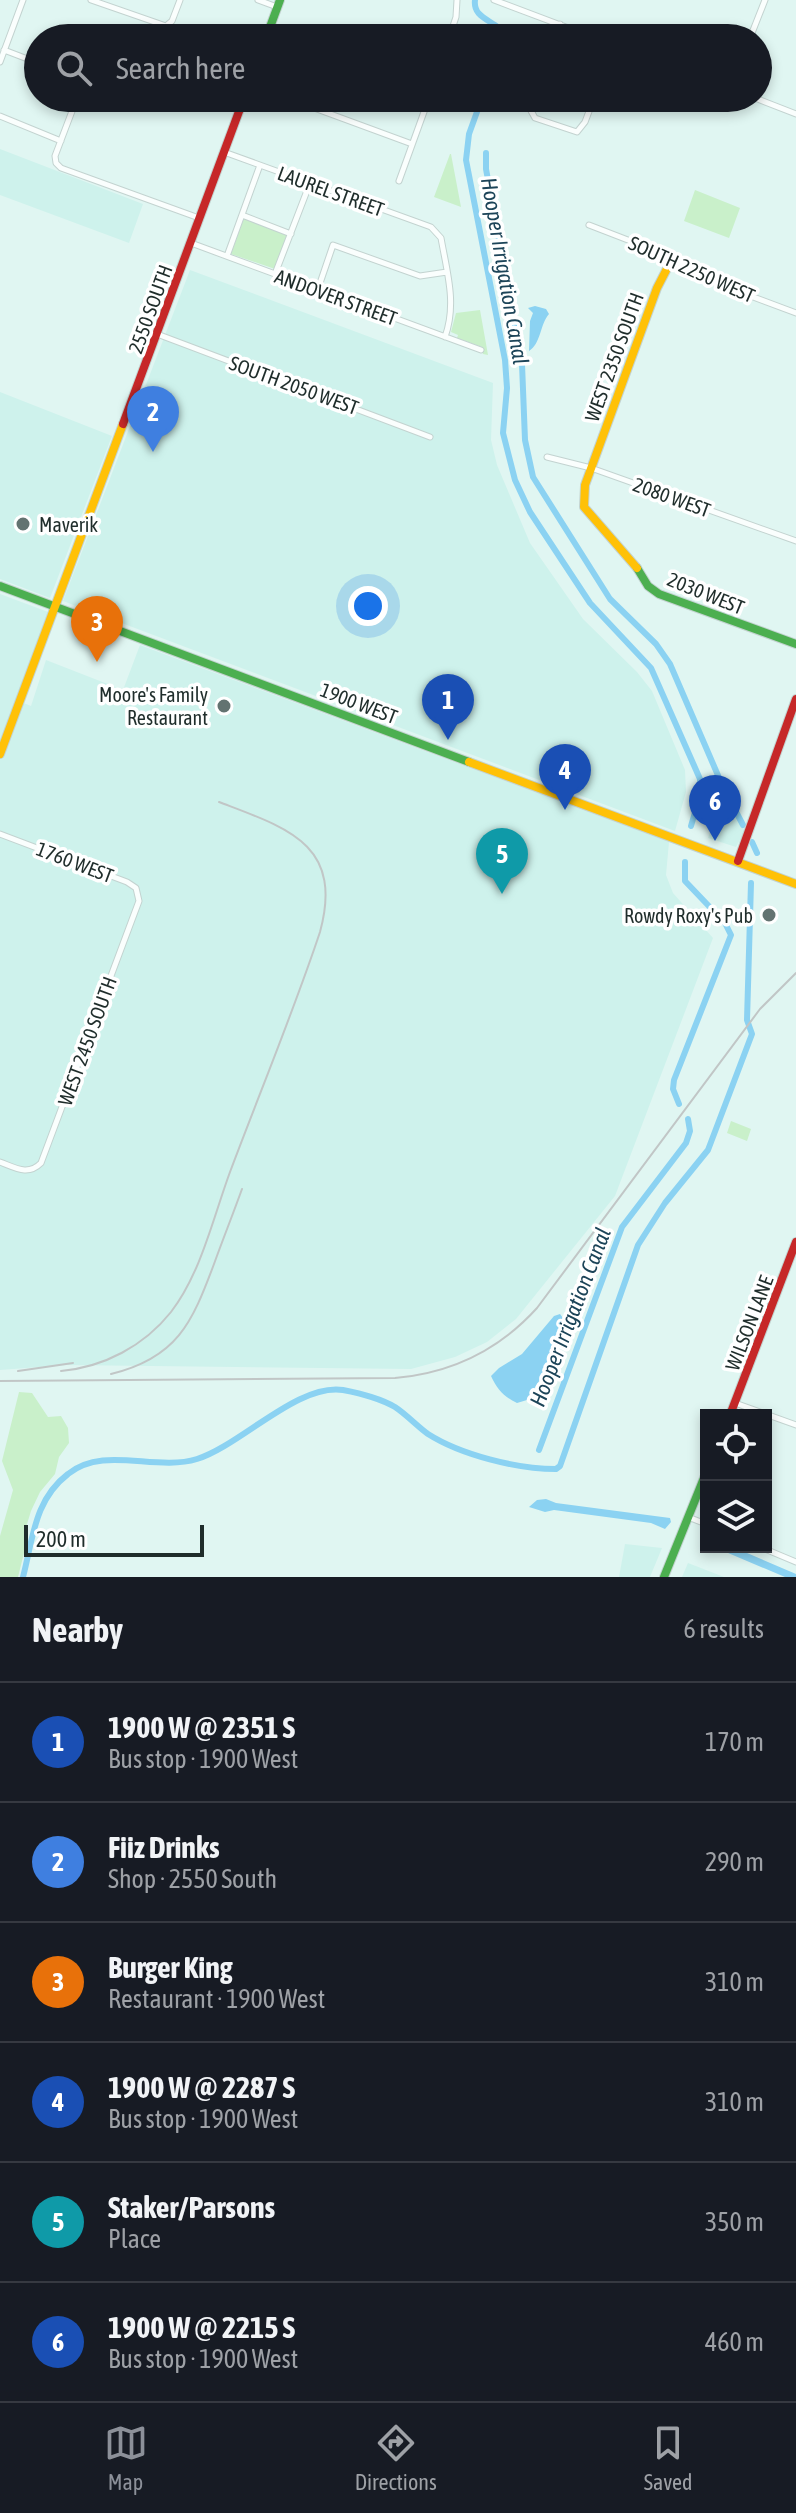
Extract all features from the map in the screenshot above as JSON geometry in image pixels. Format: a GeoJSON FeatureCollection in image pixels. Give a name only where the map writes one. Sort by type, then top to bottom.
{"type":"FeatureCollection","features":[{"type":"Feature","properties":{"kind":"main road"},"geometry":{"type":"LineString","coordinates":[[271,24],[278,4]]}},
{"type":"Feature","properties":{"kind":"main road","name":"2550 SOUTH"},"geometry":{"type":"LineString","coordinates":[[0,754],[239,112]]}},
{"type":"Feature","properties":{"kind":"main road","name":"WEST 2350 SOUTH"},"geometry":{"type":"LineString","coordinates":[[591,468],[657,288],[672,259]]}},
{"type":"Feature","properties":{"kind":"main road","name":"2030 WEST"},"geometry":{"type":"LineString","coordinates":[[591,468],[585,485],[584,507],[632,560],[648,586],[676,602],[796,644]]}},
{"type":"Feature","properties":{"kind":"main road","name":"1900 WEST"},"geometry":{"type":"LineString","coordinates":[[0,586],[796,884]]}},
{"type":"Feature","properties":{"kind":"main road"},"geometry":{"type":"LineString","coordinates":[[738,861],[796,699]]}},
{"type":"Feature","properties":{"kind":"main road","name":"WILSON LANE"},"geometry":{"type":"LineString","coordinates":[[732,1409],[796,1242]]}},
{"type":"Feature","properties":{"kind":"main road"},"geometry":{"type":"LineString","coordinates":[[664,1577],[703,1481]]}},
{"type":"Feature","properties":{"kind":"street"},"geometry":{"type":"LineString","coordinates":[[0,62],[23,0]]}},
{"type":"Feature","properties":{"kind":"street"},"geometry":{"type":"LineString","coordinates":[[91,0],[160,24]]}},
{"type":"Feature","properties":{"kind":"street"},"geometry":{"type":"LineString","coordinates":[[168,24],[180,0]]}},
{"type":"Feature","properties":{"kind":"street"},"geometry":{"type":"LineString","coordinates":[[258,0],[278,4]]}},
{"type":"Feature","properties":{"kind":"street"},"geometry":{"type":"LineString","coordinates":[[454,24],[457,0]]}},
{"type":"Feature","properties":{"kind":"street"},"geometry":{"type":"LineString","coordinates":[[494,0],[560,24]]}},
{"type":"Feature","properties":{"kind":"street"},"geometry":{"type":"LineString","coordinates":[[756,24],[765,0]]}},
{"type":"Feature","properties":{"kind":"street"},"geometry":{"type":"LineString","coordinates":[[4,50],[24,58]]}},
{"type":"Feature","properties":{"kind":"street"},"geometry":{"type":"LineString","coordinates":[[772,105],[796,114]]}},
{"type":"Feature","properties":{"kind":"street"},"geometry":{"type":"LineString","coordinates":[[72,112],[55,156],[61,168],[200,218]]}},
{"type":"Feature","properties":{"kind":"street"},"geometry":{"type":"LineString","coordinates":[[325,112],[412,144]]}},
{"type":"Feature","properties":{"kind":"street"},"geometry":{"type":"LineString","coordinates":[[399,181],[424,112]]}},
{"type":"Feature","properties":{"kind":"street"},"geometry":{"type":"LineString","coordinates":[[532,112],[535,118],[577,132],[589,112]]}},
{"type":"Feature","properties":{"kind":"street"},"geometry":{"type":"LineString","coordinates":[[0,116],[61,141]]}},
{"type":"Feature","properties":{"kind":"street","name":"LAUREL STREET"},"geometry":{"type":"LineString","coordinates":[[224,152],[431,227],[441,238],[447,272]]}},
{"type":"Feature","properties":{"kind":"street"},"geometry":{"type":"LineString","coordinates":[[227,256],[260,165]]}},
{"type":"Feature","properties":{"kind":"street"},"geometry":{"type":"LineString","coordinates":[[275,274],[310,183]]}},
{"type":"Feature","properties":{"kind":"street"},"geometry":{"type":"LineString","coordinates":[[242,215],[291,234]]}},
{"type":"Feature","properties":{"kind":"street","name":"SOUTH 2250 WEST"},"geometry":{"type":"LineString","coordinates":[[589,225],[672,259],[716,283],[796,313]]}},
{"type":"Feature","properties":{"kind":"street","name":"ANDOVER STREET"},"geometry":{"type":"LineString","coordinates":[[191,243],[481,350]]}},
{"type":"Feature","properties":{"kind":"street"},"geometry":{"type":"LineString","coordinates":[[317,290],[333,245],[420,276],[447,272],[452,312],[445,337]]}},
{"type":"Feature","properties":{"kind":"street","name":"SOUTH 2050 WEST"},"geometry":{"type":"LineString","coordinates":[[157,334],[430,437]]}},
{"type":"Feature","properties":{"kind":"street","name":"2080 WEST"},"geometry":{"type":"LineString","coordinates":[[547,457],[591,468],[796,541]]}},
{"type":"Feature","properties":{"kind":"street","name":"1760 WEST"},"geometry":{"type":"LineString","coordinates":[[0,834],[127,882],[136,888],[139,901]]}},
{"type":"Feature","properties":{"kind":"street","name":"WEST 2450 SOUTH"},"geometry":{"type":"LineString","coordinates":[[0,1162],[23,1171],[34,1170],[41,1163],[139,901]]}},
{"type":"Feature","properties":{"kind":"street"},"geometry":{"type":"LineString","coordinates":[[735,1403],[796,1425]]}},
{"type":"Feature","properties":{"kind":"street"},"geometry":{"type":"LineString","coordinates":[[688,1517],[700,1522]]}},
{"type":"Feature","properties":{"kind":"street"},"geometry":{"type":"LineString","coordinates":[[772,1552],[796,1562]]}},
{"type":"Feature","properties":{"kind":"shaded area"},"geometry":{"type":"Polygon","coordinates":[[[0,149],[143,204],[129,243],[0,195],[0,149]]]}},
{"type":"Feature","properties":{"kind":"shaded area"},"geometry":{"type":"Polygon","coordinates":[[[190,270],[493,383],[491,440],[497,465],[530,543],[583,619],[652,691],[685,770],[686,792],[675,831],[63,601],[190,270]]]}},
{"type":"Feature","properties":{"kind":"shaded area"},"geometry":{"type":"Polygon","coordinates":[[[0,392],[112,436],[50,598],[0,579],[0,392]]]}},
{"type":"Feature","properties":{"kind":"shaded area"},"geometry":{"type":"Polygon","coordinates":[[[0,594],[48,612],[16,700],[31,706],[46,660],[123,690],[140,645],[669,842],[666,875],[673,893],[713,938],[615,1196],[516,1319],[487,1342],[455,1357],[411,1369],[66,1365],[0,1370],[0,594]]]}},
{"type":"Feature","properties":{"kind":"shaded area"},"geometry":{"type":"Polygon","coordinates":[[[724,791],[745,831],[736,847],[708,838],[724,791]]]}},
{"type":"Feature","properties":{"kind":"shaded area"},"geometry":{"type":"Polygon","coordinates":[[[625,1544],[662,1548],[650,1577],[619,1577],[625,1544]]]}},
{"type":"Feature","properties":{"kind":"shaded area"},"geometry":{"type":"Polygon","coordinates":[[[688,1563],[724,1577],[682,1577],[688,1563]]]}},
{"type":"Feature","properties":{"kind":"green space"},"geometry":{"type":"Polygon","coordinates":[[[451,154],[461,207],[434,197],[451,154]]]}},
{"type":"Feature","properties":{"kind":"green space"},"geometry":{"type":"Polygon","coordinates":[[[695,190],[740,208],[729,238],[684,221],[695,190]]]}},
{"type":"Feature","properties":{"kind":"green space"},"geometry":{"type":"Polygon","coordinates":[[[244,218],[288,234],[275,269],[231,254],[244,218]]]}},
{"type":"Feature","properties":{"kind":"green space"},"geometry":{"type":"Polygon","coordinates":[[[480,310],[488,355],[483,354],[482,347],[457,338],[458,335],[451,332],[456,313],[480,310]]]}},
{"type":"Feature","properties":{"kind":"green space"},"geometry":{"type":"Polygon","coordinates":[[[731,1121],[751,1129],[747,1141],[727,1133],[731,1121]]]}},
{"type":"Feature","properties":{"kind":"green space"},"geometry":{"type":"Polygon","coordinates":[[[19,1392],[32,1393],[48,1417],[61,1416],[68,1428],[69,1443],[59,1457],[55,1474],[40,1492],[31,1511],[24,1534],[24,1553],[18,1577],[0,1577],[0,1536],[13,1490],[2,1461],[19,1392]]]}},
{"type":"Feature","properties":{"kind":"water"},"geometry":{"type":"Polygon","coordinates":[[[528,308],[546,309],[549,314],[536,344],[529,351],[533,313],[528,308]]]}},
{"type":"Feature","properties":{"kind":"water"},"geometry":{"type":"Polygon","coordinates":[[[560,1314],[563,1318],[543,1375],[527,1400],[512,1401],[501,1392],[491,1376],[522,1354],[554,1316],[560,1314]]]}},
{"type":"Feature","properties":{"kind":"water"},"geometry":{"type":"Polygon","coordinates":[[[537,1500],[556,1503],[670,1518],[671,1522],[665,1529],[651,1523],[554,1510],[545,1512],[529,1507],[537,1500]]]}},
{"type":"Feature","properties":{"kind":"water"},"geometry":{"type":"Polygon","coordinates":[[[728,1553],[747,1553],[796,1574],[796,1577],[785,1577],[728,1553]]]}},
{"type":"Feature","properties":{"kind":"waterway","name":"Hooper Irrigation Canal"},"geometry":{"type":"LineString","coordinates":[[475,0],[479,14],[493,24]]}},
{"type":"Feature","properties":{"kind":"waterway","name":"Hooper Irrigation Canal"},"geometry":{"type":"LineString","coordinates":[[477,112],[469,134],[466,160],[505,360],[507,388],[503,433],[515,480],[530,512],[590,603],[651,668],[700,779],[700,795],[691,826]]}},
{"type":"Feature","properties":{"kind":"waterway"},"geometry":{"type":"LineString","coordinates":[[486,153],[486,169],[522,364],[525,440],[533,477],[610,599],[656,644],[670,664],[723,787],[743,825]]}},
{"type":"Feature","properties":{"kind":"waterway"},"geometry":{"type":"LineString","coordinates":[[752,842],[757,853]]}},
{"type":"Feature","properties":{"kind":"waterway","name":"Hooper Irrigation Canal"},"geometry":{"type":"LineString","coordinates":[[679,1104],[673,1089],[674,1080],[731,935],[725,923],[685,881],[685,862]]}},
{"type":"Feature","properties":{"kind":"waterway"},"geometry":{"type":"LineString","coordinates":[[23,1577],[41,1508],[68,1474],[97,1461],[164,1463],[197,1459],[214,1452],[289,1405],[326,1390],[343,1390],[383,1401],[441,1442],[473,1454],[524,1466],[556,1469],[560,1466],[638,1245],[665,1203],[708,1150],[752,1034],[747,1020],[751,883]]}},
{"type":"Feature","properties":{"kind":"waterway","name":"Hooper Irrigation Canal"},"geometry":{"type":"LineString","coordinates":[[539,1450],[622,1227],[686,1143],[690,1131],[688,1119]]}},
{"type":"Feature","properties":{"kind":"railway"},"geometry":{"type":"LineString","coordinates":[[61,1371],[108,1360],[136,1345],[160,1324],[181,1297],[205,1245],[320,932],[325,902],[324,878],[317,859],[287,831],[219,802]]}},
{"type":"Feature","properties":{"kind":"railway"},"geometry":{"type":"LineString","coordinates":[[0,1381],[395,1378],[436,1371],[473,1357],[507,1336],[537,1308],[760,1009],[796,973]]}},
{"type":"Feature","properties":{"kind":"railway"},"geometry":{"type":"LineString","coordinates":[[111,1374],[133,1367],[167,1348],[189,1321],[242,1189]]}},
{"type":"Feature","properties":{"kind":"railway"},"geometry":{"type":"LineString","coordinates":[[18,1371],[73,1363]]}},
{"type":"Feature","properties":{"kind":"traffic: fast"},"geometry":{"type":"LineString","coordinates":[[271,24],[280,0]]}},
{"type":"Feature","properties":{"kind":"traffic: fast"},"geometry":{"type":"LineString","coordinates":[[637,568],[648,586],[659,594],[796,644]]}},
{"type":"Feature","properties":{"kind":"traffic: fast"},"geometry":{"type":"LineString","coordinates":[[0,586],[469,762]]}},
{"type":"Feature","properties":{"kind":"traffic: fast"},"geometry":{"type":"LineString","coordinates":[[664,1577],[703,1481]]}},
{"type":"Feature","properties":{"kind":"traffic: slow"},"geometry":{"type":"LineString","coordinates":[[637,568],[584,507],[585,485],[657,288],[672,259]]}},
{"type":"Feature","properties":{"kind":"traffic: slow"},"geometry":{"type":"LineString","coordinates":[[0,754],[123,424]]}},
{"type":"Feature","properties":{"kind":"traffic: slow"},"geometry":{"type":"LineString","coordinates":[[469,762],[796,884]]}},
{"type":"Feature","properties":{"kind":"traffic: jam"},"geometry":{"type":"LineString","coordinates":[[123,424],[239,112]]}},
{"type":"Feature","properties":{"kind":"traffic: jam"},"geometry":{"type":"LineString","coordinates":[[738,861],[796,699]]}},
{"type":"Feature","properties":{"kind":"traffic: jam"},"geometry":{"type":"LineString","coordinates":[[732,1409],[796,1242]]}},
{"type":"Feature","properties":{"kind":"place","name":"Fiiz Drinks"},"geometry":{"type":"Point","coordinates":[153,452]}},
{"type":"Feature","properties":{"kind":"place","name":"Maverik"},"geometry":{"type":"Point","coordinates":[23,524]}},
{"type":"Feature","properties":{"kind":"place","name":"Burger King"},"geometry":{"type":"Point","coordinates":[97,662]}},
{"type":"Feature","properties":{"kind":"place","name":"Moore's Family Restaurant"},"geometry":{"type":"Point","coordinates":[224,706]}},
{"type":"Feature","properties":{"kind":"place","name":"1900 W @ 2351 S"},"geometry":{"type":"Point","coordinates":[448,740]}},
{"type":"Feature","properties":{"kind":"place","name":"1900 W @ 2287 S"},"geometry":{"type":"Point","coordinates":[565,810]}},
{"type":"Feature","properties":{"kind":"place","name":"1900 W @ 2215 S"},"geometry":{"type":"Point","coordinates":[715,841]}},
{"type":"Feature","properties":{"kind":"place","name":"Staker/Parsons"},"geometry":{"type":"Point","coordinates":[502,894]}},
{"type":"Feature","properties":{"kind":"place","name":"Rowdy Roxy's Pub"},"geometry":{"type":"Point","coordinates":[769,915]}}]}
